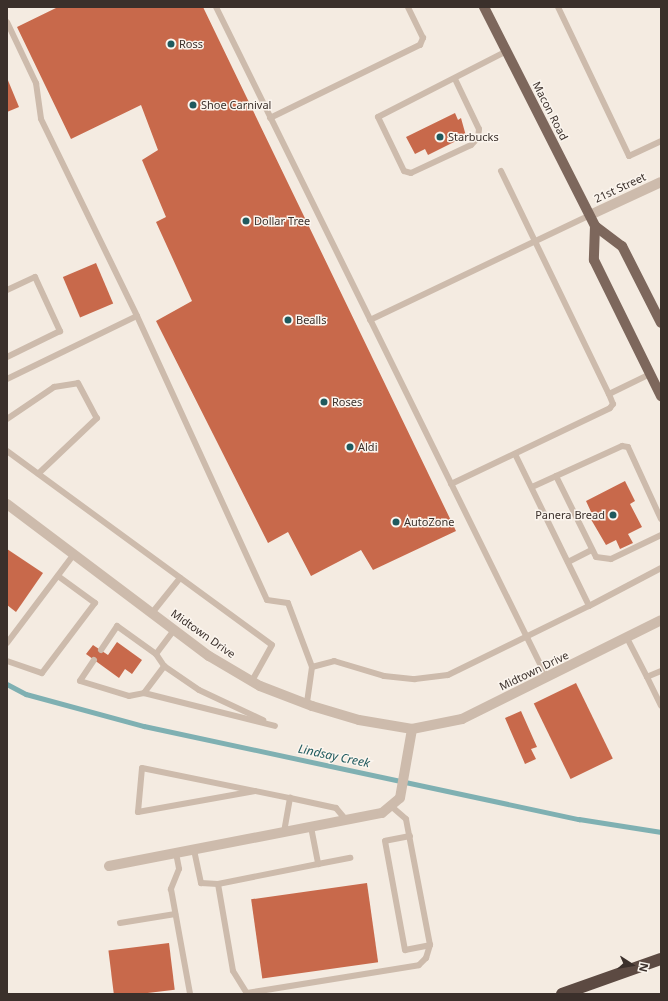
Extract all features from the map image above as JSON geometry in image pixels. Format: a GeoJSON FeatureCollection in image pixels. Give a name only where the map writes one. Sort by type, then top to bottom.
{"type":"FeatureCollection","features":[{"type":"Feature","properties":{"kind":"highway"},"geometry":{"type":"LineString","coordinates":[[562,994],[661,959]]}},
{"type":"Feature","properties":{"kind":"main road","name":"Macon Road"},"geometry":{"type":"LineString","coordinates":[[487,8],[507,51],[596,226],[622,246],[661,323]]}},
{"type":"Feature","properties":{"kind":"main road"},"geometry":{"type":"LineString","coordinates":[[596,226],[594,260],[661,396]]}},
{"type":"Feature","properties":{"kind":"street","name":"21st Street"},"geometry":{"type":"LineString","coordinates":[[590,215],[661,182]]}},
{"type":"Feature","properties":{"kind":"street","name":"Midtown Drive"},"geometry":{"type":"LineString","coordinates":[[7,504],[209,656],[252,681],[307,704],[359,720],[412,729],[462,720],[661,620]]}},
{"type":"Feature","properties":{"kind":"street"},"geometry":{"type":"LineString","coordinates":[[109,866],[382,813],[392,807],[400,798],[405,782],[412,729]]}},
{"type":"Feature","properties":{"kind":"lane"},"geometry":{"type":"LineString","coordinates":[[216,7],[547,678]]}},
{"type":"Feature","properties":{"kind":"lane"},"geometry":{"type":"LineString","coordinates":[[270,118],[420,45],[423,38],[408,7]]}},
{"type":"Feature","properties":{"kind":"lane"},"geometry":{"type":"LineString","coordinates":[[558,7],[629,156],[661,141]]}},
{"type":"Feature","properties":{"kind":"lane"},"geometry":{"type":"LineString","coordinates":[[7,22],[36,83],[41,119],[136,316],[267,600],[288,603],[312,667],[307,704]]}},
{"type":"Feature","properties":{"kind":"lane"},"geometry":{"type":"LineString","coordinates":[[455,79],[480,129],[471,145],[411,173],[404,171],[378,116],[455,79],[507,51]]}},
{"type":"Feature","properties":{"kind":"lane"},"geometry":{"type":"LineString","coordinates":[[452,484],[610,408],[613,404],[501,171]]}},
{"type":"Feature","properties":{"kind":"lane"},"geometry":{"type":"LineString","coordinates":[[370,320],[590,215]]}},
{"type":"Feature","properties":{"kind":"lane"},"geometry":{"type":"LineString","coordinates":[[7,290],[35,277],[60,331],[7,357]]}},
{"type":"Feature","properties":{"kind":"lane"},"geometry":{"type":"LineString","coordinates":[[7,379],[136,316]]}},
{"type":"Feature","properties":{"kind":"lane"},"geometry":{"type":"LineString","coordinates":[[609,394],[650,374]]}},
{"type":"Feature","properties":{"kind":"lane"},"geometry":{"type":"LineString","coordinates":[[7,419],[54,386],[78,383],[97,418],[38,474]]}},
{"type":"Feature","properties":{"kind":"lane"},"geometry":{"type":"LineString","coordinates":[[532,487],[622,446],[628,447],[661,519]]}},
{"type":"Feature","properties":{"kind":"lane"},"geometry":{"type":"LineString","coordinates":[[7,451],[272,645],[252,681]]}},
{"type":"Feature","properties":{"kind":"lane"},"geometry":{"type":"LineString","coordinates":[[515,454],[589,606]]}},
{"type":"Feature","properties":{"kind":"lane"},"geometry":{"type":"LineString","coordinates":[[556,476],[596,557],[611,559],[661,535]]}},
{"type":"Feature","properties":{"kind":"lane"},"geometry":{"type":"LineString","coordinates":[[568,562],[592,550]]}},
{"type":"Feature","properties":{"kind":"lane"},"geometry":{"type":"LineString","coordinates":[[7,643],[74,554]]}},
{"type":"Feature","properties":{"kind":"lane"},"geometry":{"type":"LineString","coordinates":[[312,667],[334,661],[384,676],[415,679],[448,675],[589,606],[661,568]]}},
{"type":"Feature","properties":{"kind":"lane"},"geometry":{"type":"LineString","coordinates":[[7,661],[42,673],[95,603],[58,576]]}},
{"type":"Feature","properties":{"kind":"lane"},"geometry":{"type":"LineString","coordinates":[[152,613],[180,578]]}},
{"type":"Feature","properties":{"kind":"lane"},"geometry":{"type":"LineString","coordinates":[[94,660],[80,681],[129,696],[144,693],[275,726],[199,690],[164,666],[156,654],[117,626],[101,650]]}},
{"type":"Feature","properties":{"kind":"lane"},"geometry":{"type":"LineString","coordinates":[[156,654],[174,630]]}},
{"type":"Feature","properties":{"kind":"lane"},"geometry":{"type":"LineString","coordinates":[[627,638],[661,706]]}},
{"type":"Feature","properties":{"kind":"lane"},"geometry":{"type":"LineString","coordinates":[[144,693],[164,666]]}},
{"type":"Feature","properties":{"kind":"lane"},"geometry":{"type":"LineString","coordinates":[[647,678],[661,670]]}},
{"type":"Feature","properties":{"kind":"lane"},"geometry":{"type":"LineString","coordinates":[[255,791],[138,812],[142,768],[290,798],[336,808],[346,820]]}},
{"type":"Feature","properties":{"kind":"lane"},"geometry":{"type":"LineString","coordinates":[[284,832],[290,798]]}},
{"type":"Feature","properties":{"kind":"lane"},"geometry":{"type":"LineString","coordinates":[[218,884],[233,971],[247,993],[419,965],[426,958],[430,945],[406,819],[392,807]]}},
{"type":"Feature","properties":{"kind":"lane"},"geometry":{"type":"LineString","coordinates":[[311,827],[318,864]]}},
{"type":"Feature","properties":{"kind":"lane"},"geometry":{"type":"LineString","coordinates":[[410,836],[384,841],[405,950],[430,945]]}},
{"type":"Feature","properties":{"kind":"lane"},"geometry":{"type":"LineString","coordinates":[[194,850],[201,883],[218,884],[350,858]]}},
{"type":"Feature","properties":{"kind":"lane"},"geometry":{"type":"LineString","coordinates":[[176,853],[179,869],[171,889],[190,994]]}},
{"type":"Feature","properties":{"kind":"lane"},"geometry":{"type":"LineString","coordinates":[[120,923],[175,914]]}},
{"type":"Feature","properties":{"kind":"building"},"geometry":{"type":"Polygon","coordinates":[[[58,7],[203,7],[456,531],[373,570],[361,550],[311,576],[288,532],[268,543],[156,321],[192,301],[156,222],[166,217],[142,160],[158,150],[141,105],[71,139],[17,27],[58,7]]]}},
{"type":"Feature","properties":{"kind":"building"},"geometry":{"type":"Polygon","coordinates":[[[7,78],[19,107],[7,112],[7,78]]]}},
{"type":"Feature","properties":{"kind":"building"},"geometry":{"type":"Polygon","coordinates":[[[455,113],[458,120],[461,118],[466,136],[428,155],[425,149],[415,154],[406,137],[455,113]]]}},
{"type":"Feature","properties":{"kind":"building"},"geometry":{"type":"Polygon","coordinates":[[[96,263],[113,304],[80,318],[63,277],[96,263]]]}},
{"type":"Feature","properties":{"kind":"building","name":"Panera Bread"},"geometry":{"type":"Polygon","coordinates":[[[625,481],[635,501],[630,504],[642,527],[628,534],[633,543],[620,549],[616,540],[606,545],[589,516],[592,514],[586,501],[625,481]]]}},
{"type":"Feature","properties":{"kind":"building"},"geometry":{"type":"Polygon","coordinates":[[[7,549],[43,573],[16,612],[7,605],[7,549]]]}},
{"type":"Feature","properties":{"kind":"building"},"geometry":{"type":"Polygon","coordinates":[[[117,642],[142,660],[132,674],[125,669],[119,678],[86,654],[93,645],[108,655],[117,642]]]}},
{"type":"Feature","properties":{"kind":"building"},"geometry":{"type":"Polygon","coordinates":[[[576,683],[613,758],[571,779],[534,704],[576,683]]]}},
{"type":"Feature","properties":{"kind":"building"},"geometry":{"type":"Polygon","coordinates":[[[521,711],[537,747],[531,749],[536,759],[525,764],[505,718],[521,711]]]}},
{"type":"Feature","properties":{"kind":"building"},"geometry":{"type":"Polygon","coordinates":[[[367,883],[378,962],[262,979],[251,899],[367,883]]]}},
{"type":"Feature","properties":{"kind":"building"},"geometry":{"type":"Polygon","coordinates":[[[169,943],[175,990],[139,994],[114,994],[108,950],[169,943]]]}},
{"type":"Feature","properties":{"kind":"waterway","name":"Lindsay Creek"},"geometry":{"type":"LineString","coordinates":[[7,684],[26,694],[144,726],[579,819],[661,832]]}},
{"type":"Feature","properties":{"kind":"place","name":"Ross"},"geometry":{"type":"Point","coordinates":[171,44]}},
{"type":"Feature","properties":{"kind":"place","name":"Shoe Carnival"},"geometry":{"type":"Point","coordinates":[193,105]}},
{"type":"Feature","properties":{"kind":"place","name":"Starbucks"},"geometry":{"type":"Point","coordinates":[440,137]}},
{"type":"Feature","properties":{"kind":"place","name":"Dollar Tree"},"geometry":{"type":"Point","coordinates":[246,221]}},
{"type":"Feature","properties":{"kind":"place","name":"Bealls"},"geometry":{"type":"Point","coordinates":[288,320]}},
{"type":"Feature","properties":{"kind":"place","name":"Roses"},"geometry":{"type":"Point","coordinates":[324,402]}},
{"type":"Feature","properties":{"kind":"place","name":"Aldi"},"geometry":{"type":"Point","coordinates":[350,447]}},
{"type":"Feature","properties":{"kind":"place","name":"Panera Bread"},"geometry":{"type":"Point","coordinates":[613,515]}},
{"type":"Feature","properties":{"kind":"place","name":"AutoZone"},"geometry":{"type":"Point","coordinates":[396,522]}}]}
